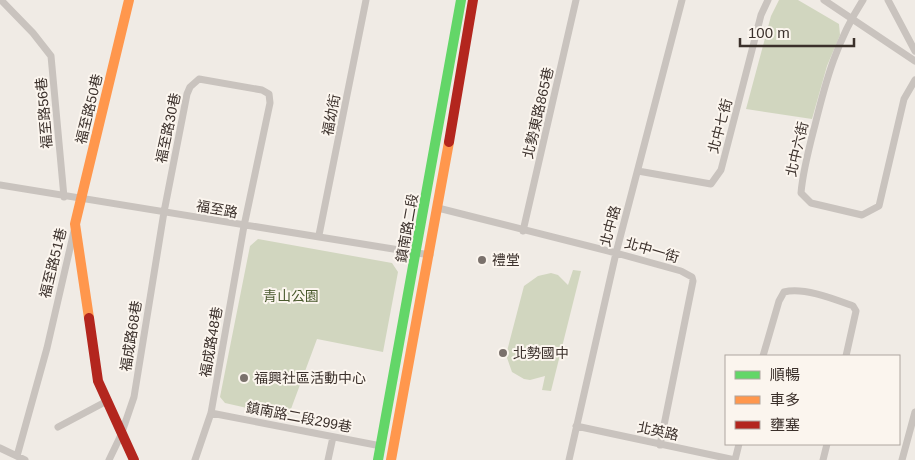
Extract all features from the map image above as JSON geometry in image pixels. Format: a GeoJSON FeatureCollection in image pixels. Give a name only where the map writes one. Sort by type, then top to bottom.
{"type":"FeatureCollection","features":[{"type":"Feature","properties":{"kind":"street","name":"福至路56巷"},"geometry":{"type":"LineString","coordinates":[[1,0],[33,33],[51,56],[64,197]]}},
{"type":"Feature","properties":{"kind":"street","name":"福至路50巷"},"geometry":{"type":"LineString","coordinates":[[75,224],[129,0]]}},
{"type":"Feature","properties":{"kind":"street","name":"福幼街"},"geometry":{"type":"LineString","coordinates":[[319,235],[366,0]]}},
{"type":"Feature","properties":{"kind":"street","name":"鎮南路二段"},"geometry":{"type":"LineString","coordinates":[[378,460],[461,0]]}},
{"type":"Feature","properties":{"kind":"street","name":"鎮南路二段"},"geometry":{"type":"LineString","coordinates":[[391,460],[430,255],[473,0]]}},
{"type":"Feature","properties":{"kind":"street","name":"北勢東路865巷"},"geometry":{"type":"LineString","coordinates":[[523,231],[576,0]]}},
{"type":"Feature","properties":{"kind":"street","name":"北中路"},"geometry":{"type":"LineString","coordinates":[[569,460],[616,253],[682,0]]}},
{"type":"Feature","properties":{"kind":"street","name":"北中七街"},"geometry":{"type":"LineString","coordinates":[[638,171],[711,184],[716,179],[721,170],[762,15],[768,0]]}},
{"type":"Feature","properties":{"kind":"street"},"geometry":{"type":"LineString","coordinates":[[824,0],[915,61]]}},
{"type":"Feature","properties":{"kind":"street","name":"北中六街"},"geometry":{"type":"LineString","coordinates":[[863,0],[852,18],[829,67],[803,174],[801,193],[811,204],[862,215],[879,206],[904,99],[915,80]]}},
{"type":"Feature","properties":{"kind":"street"},"geometry":{"type":"LineString","coordinates":[[888,0],[915,51]]}},
{"type":"Feature","properties":{"kind":"street","name":"福至路30巷"},"geometry":{"type":"LineString","coordinates":[[164,212],[190,87],[199,79],[241,85],[262,90],[269,94],[270,103],[244,226]]}},
{"type":"Feature","properties":{"kind":"street","name":"福至路"},"geometry":{"type":"LineString","coordinates":[[0,185],[244,226],[319,235],[430,255]]}},
{"type":"Feature","properties":{"kind":"street","name":"北中一街"},"geometry":{"type":"LineString","coordinates":[[438,208],[616,253],[681,271],[692,277],[693,281],[660,445]]}},
{"type":"Feature","properties":{"kind":"street","name":"福成路68巷"},"geometry":{"type":"LineString","coordinates":[[108,460],[121,435],[134,397],[164,212]]}},
{"type":"Feature","properties":{"kind":"street","name":"福至路51巷"},"geometry":{"type":"LineString","coordinates":[[75,224],[98,381],[134,460]]}},
{"type":"Feature","properties":{"kind":"street","name":"福至路51巷"},"geometry":{"type":"LineString","coordinates":[[17,456],[47,348],[75,224]]}},
{"type":"Feature","properties":{"kind":"street","name":"福成路48巷"},"geometry":{"type":"LineString","coordinates":[[195,460],[211,413],[244,226]]}},
{"type":"Feature","properties":{"kind":"street"},"geometry":{"type":"LineString","coordinates":[[762,355],[779,300],[784,292],[792,290],[837,300],[853,306],[856,311],[846,355]]}},
{"type":"Feature","properties":{"kind":"street"},"geometry":{"type":"LineString","coordinates":[[58,427],[107,401]]}},
{"type":"Feature","properties":{"kind":"street"},"geometry":{"type":"LineString","coordinates":[[902,460],[915,412]]}},
{"type":"Feature","properties":{"kind":"street","name":"鎮南路二段299巷"},"geometry":{"type":"LineString","coordinates":[[211,413],[381,446]]}},
{"type":"Feature","properties":{"kind":"street","name":"北英路"},"geometry":{"type":"LineString","coordinates":[[576,426],[735,460]]}},
{"type":"Feature","properties":{"kind":"street"},"geometry":{"type":"LineString","coordinates":[[328,460],[333,437]]}},
{"type":"Feature","properties":{"kind":"street"},"geometry":{"type":"LineString","coordinates":[[735,460],[739,445]]}},
{"type":"Feature","properties":{"kind":"street"},"geometry":{"type":"LineString","coordinates":[[823,460],[827,445]]}},
{"type":"Feature","properties":{"kind":"street"},"geometry":{"type":"LineString","coordinates":[[0,448],[25,460]]}},
{"type":"Feature","properties":{"kind":"green space"},"geometry":{"type":"Polygon","coordinates":[[[779,0],[798,0],[839,24],[840,35],[827,66],[812,119],[746,109],[771,16],[779,0]]]}},
{"type":"Feature","properties":{"kind":"green space","name":"青山公園"},"geometry":{"type":"Polygon","coordinates":[[[258,239],[392,263],[398,272],[383,352],[317,339],[288,417],[225,403],[220,397],[250,246],[258,239]]]}},
{"type":"Feature","properties":{"kind":"green space"},"geometry":{"type":"Polygon","coordinates":[[[573,270],[581,271],[551,391],[542,390],[545,376],[530,380],[524,379],[512,372],[506,355],[524,286],[538,276],[551,273],[558,275],[568,285],[573,270]]]}},
{"type":"Feature","properties":{"kind":"traffic: fast"},"geometry":{"type":"LineString","coordinates":[[378,460],[461,0]]}},
{"type":"Feature","properties":{"kind":"traffic: slow"},"geometry":{"type":"LineString","coordinates":[[89,318],[75,224],[129,0]]}},
{"type":"Feature","properties":{"kind":"traffic: slow"},"geometry":{"type":"LineString","coordinates":[[391,460],[449,142]]}},
{"type":"Feature","properties":{"kind":"traffic: jam"},"geometry":{"type":"LineString","coordinates":[[449,142],[473,0]]}},
{"type":"Feature","properties":{"kind":"traffic: jam"},"geometry":{"type":"LineString","coordinates":[[89,318],[98,381],[134,460]]}},
{"type":"Feature","properties":{"kind":"place","name":"禮堂"},"geometry":{"type":"Point","coordinates":[482,260]}},
{"type":"Feature","properties":{"kind":"place","name":"北勢國中"},"geometry":{"type":"Point","coordinates":[503,353]}},
{"type":"Feature","properties":{"kind":"place","name":"福興社區活動中心"},"geometry":{"type":"Point","coordinates":[244,378]}}]}
